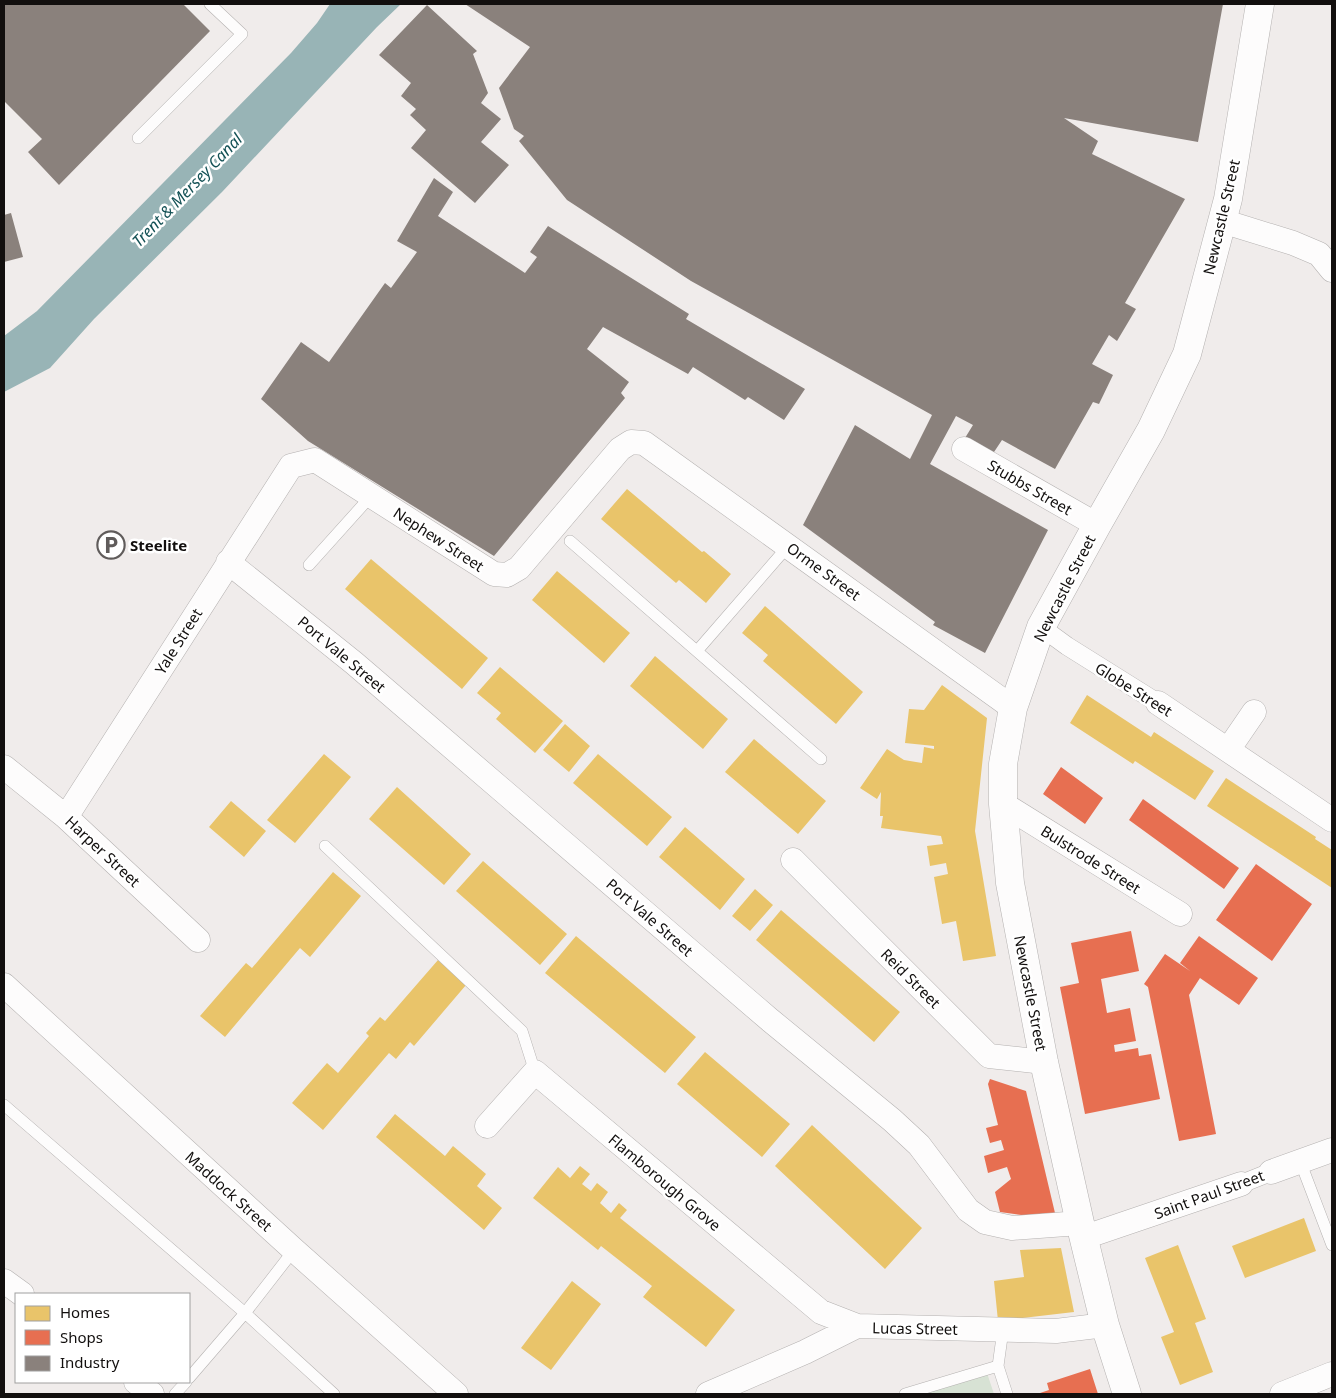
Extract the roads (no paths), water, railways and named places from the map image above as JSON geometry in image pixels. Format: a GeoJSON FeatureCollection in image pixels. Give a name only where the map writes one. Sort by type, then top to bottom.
{"type":"FeatureCollection","features":[{"type":"Feature","properties":{"kind":"main road","name":"Newcastle Street"},"geometry":{"type":"LineString","coordinates":[[1127,1394],[1105,1325],[1044,1062],[1010,883],[1003,804],[1003,764],[1014,708],[1041,627],[1152,430],[1187,354],[1228,199],[1260,4]]}},
{"type":"Feature","properties":{"kind":"street"},"geometry":{"type":"LineString","coordinates":[[1222,221],[1328,256]]}},
{"type":"Feature","properties":{"kind":"street","name":"Nephew Street"},"geometry":{"type":"LineString","coordinates":[[291,466],[315,460],[494,574],[507,574],[519,568],[620,448],[631,442]]}},
{"type":"Feature","properties":{"kind":"street","name":"Orme Street"},"geometry":{"type":"LineString","coordinates":[[631,442],[644,443],[789,545],[1014,708]]}},
{"type":"Feature","properties":{"kind":"street","name":"Stubbs Street"},"geometry":{"type":"LineString","coordinates":[[964,449],[1097,525]]}},
{"type":"Feature","properties":{"kind":"street","name":"Yale Street"},"geometry":{"type":"LineString","coordinates":[[66,817],[291,466]]}},
{"type":"Feature","properties":{"kind":"street","name":"Port Vale Street"},"geometry":{"type":"LineString","coordinates":[[228,562],[354,663],[770,1020],[892,1120],[919,1145],[968,1210],[985,1222],[1012,1228],[1083,1230]]}},
{"type":"Feature","properties":{"kind":"street","name":"Globe Street"},"geometry":{"type":"LineString","coordinates":[[1041,627],[1332,820]]}},
{"type":"Feature","properties":{"kind":"street"},"geometry":{"type":"LineString","coordinates":[[1228,750],[1254,712]]}},
{"type":"Feature","properties":{"kind":"street","name":"Harper Street"},"geometry":{"type":"LineString","coordinates":[[8,778],[66,817],[198,940]]}},
{"type":"Feature","properties":{"kind":"street","name":"Bulstrode Street"},"geometry":{"type":"LineString","coordinates":[[1003,804],[1180,914]]}},
{"type":"Feature","properties":{"kind":"street","name":"Reid Street"},"geometry":{"type":"LineString","coordinates":[[793,860],[989,1056],[1044,1062]]}},
{"type":"Feature","properties":{"kind":"street","name":"Maddock Street"},"geometry":{"type":"LineString","coordinates":[[4,985],[294,1250],[456,1394]]}},
{"type":"Feature","properties":{"kind":"street"},"geometry":{"type":"LineString","coordinates":[[487,1126],[535,1072]]}},
{"type":"Feature","properties":{"kind":"street","name":"Flamborough Grove"},"geometry":{"type":"LineString","coordinates":[[535,1072],[821,1312],[857,1326]]}},
{"type":"Feature","properties":{"kind":"street","name":"Saint Paul Street"},"geometry":{"type":"LineString","coordinates":[[1083,1230],[1241,1184],[1332,1150]]}},
{"type":"Feature","properties":{"kind":"street"},"geometry":{"type":"LineString","coordinates":[[4,1281],[21,1293]]}},
{"type":"Feature","properties":{"kind":"street","name":"Lucas Street"},"geometry":{"type":"LineString","coordinates":[[708,1394],[805,1352],[857,1326],[1056,1331],[1105,1325]]}},
{"type":"Feature","properties":{"kind":"street"},"geometry":{"type":"LineString","coordinates":[[1282,1394],[1332,1374]]}},
{"type":"Feature","properties":{"kind":"lane"},"geometry":{"type":"LineString","coordinates":[[138,138],[242,34],[210,4]]}},
{"type":"Feature","properties":{"kind":"lane"},"geometry":{"type":"LineString","coordinates":[[309,565],[371,496]]}},
{"type":"Feature","properties":{"kind":"lane"},"geometry":{"type":"LineString","coordinates":[[570,541],[821,759]]}},
{"type":"Feature","properties":{"kind":"lane"},"geometry":{"type":"LineString","coordinates":[[697,651],[789,545]]}},
{"type":"Feature","properties":{"kind":"lane"},"geometry":{"type":"LineString","coordinates":[[325,846],[522,1031],[535,1072]]}},
{"type":"Feature","properties":{"kind":"lane"},"geometry":{"type":"LineString","coordinates":[[4,1105],[245,1313],[334,1394]]}},
{"type":"Feature","properties":{"kind":"lane"},"geometry":{"type":"LineString","coordinates":[[1300,1162],[1332,1243]]}},
{"type":"Feature","properties":{"kind":"lane"},"geometry":{"type":"LineString","coordinates":[[190,1377],[245,1313],[294,1250]]}},
{"type":"Feature","properties":{"kind":"lane"},"geometry":{"type":"LineString","coordinates":[[1003,1330],[998,1366],[1007,1394]]}},
{"type":"Feature","properties":{"kind":"lane"},"geometry":{"type":"LineString","coordinates":[[905,1394],[998,1366]]}},
{"type":"Feature","properties":{"kind":"lane"},"geometry":{"type":"LineString","coordinates":[[175,1394],[185,1383]]}},
{"type":"Feature","properties":{"kind":"water","name":"Trent & Mersey Canal"},"geometry":{"type":"Polygon","coordinates":[[[330,4],[401,4],[377,27],[222,192],[94,319],[50,368],[4,392],[4,336],[37,311],[291,53],[317,23],[330,4]]]}},
{"type":"Feature","properties":{"kind":"place","name":"Steelite"},"geometry":{"type":"Point","coordinates":[111,545]}}]}
